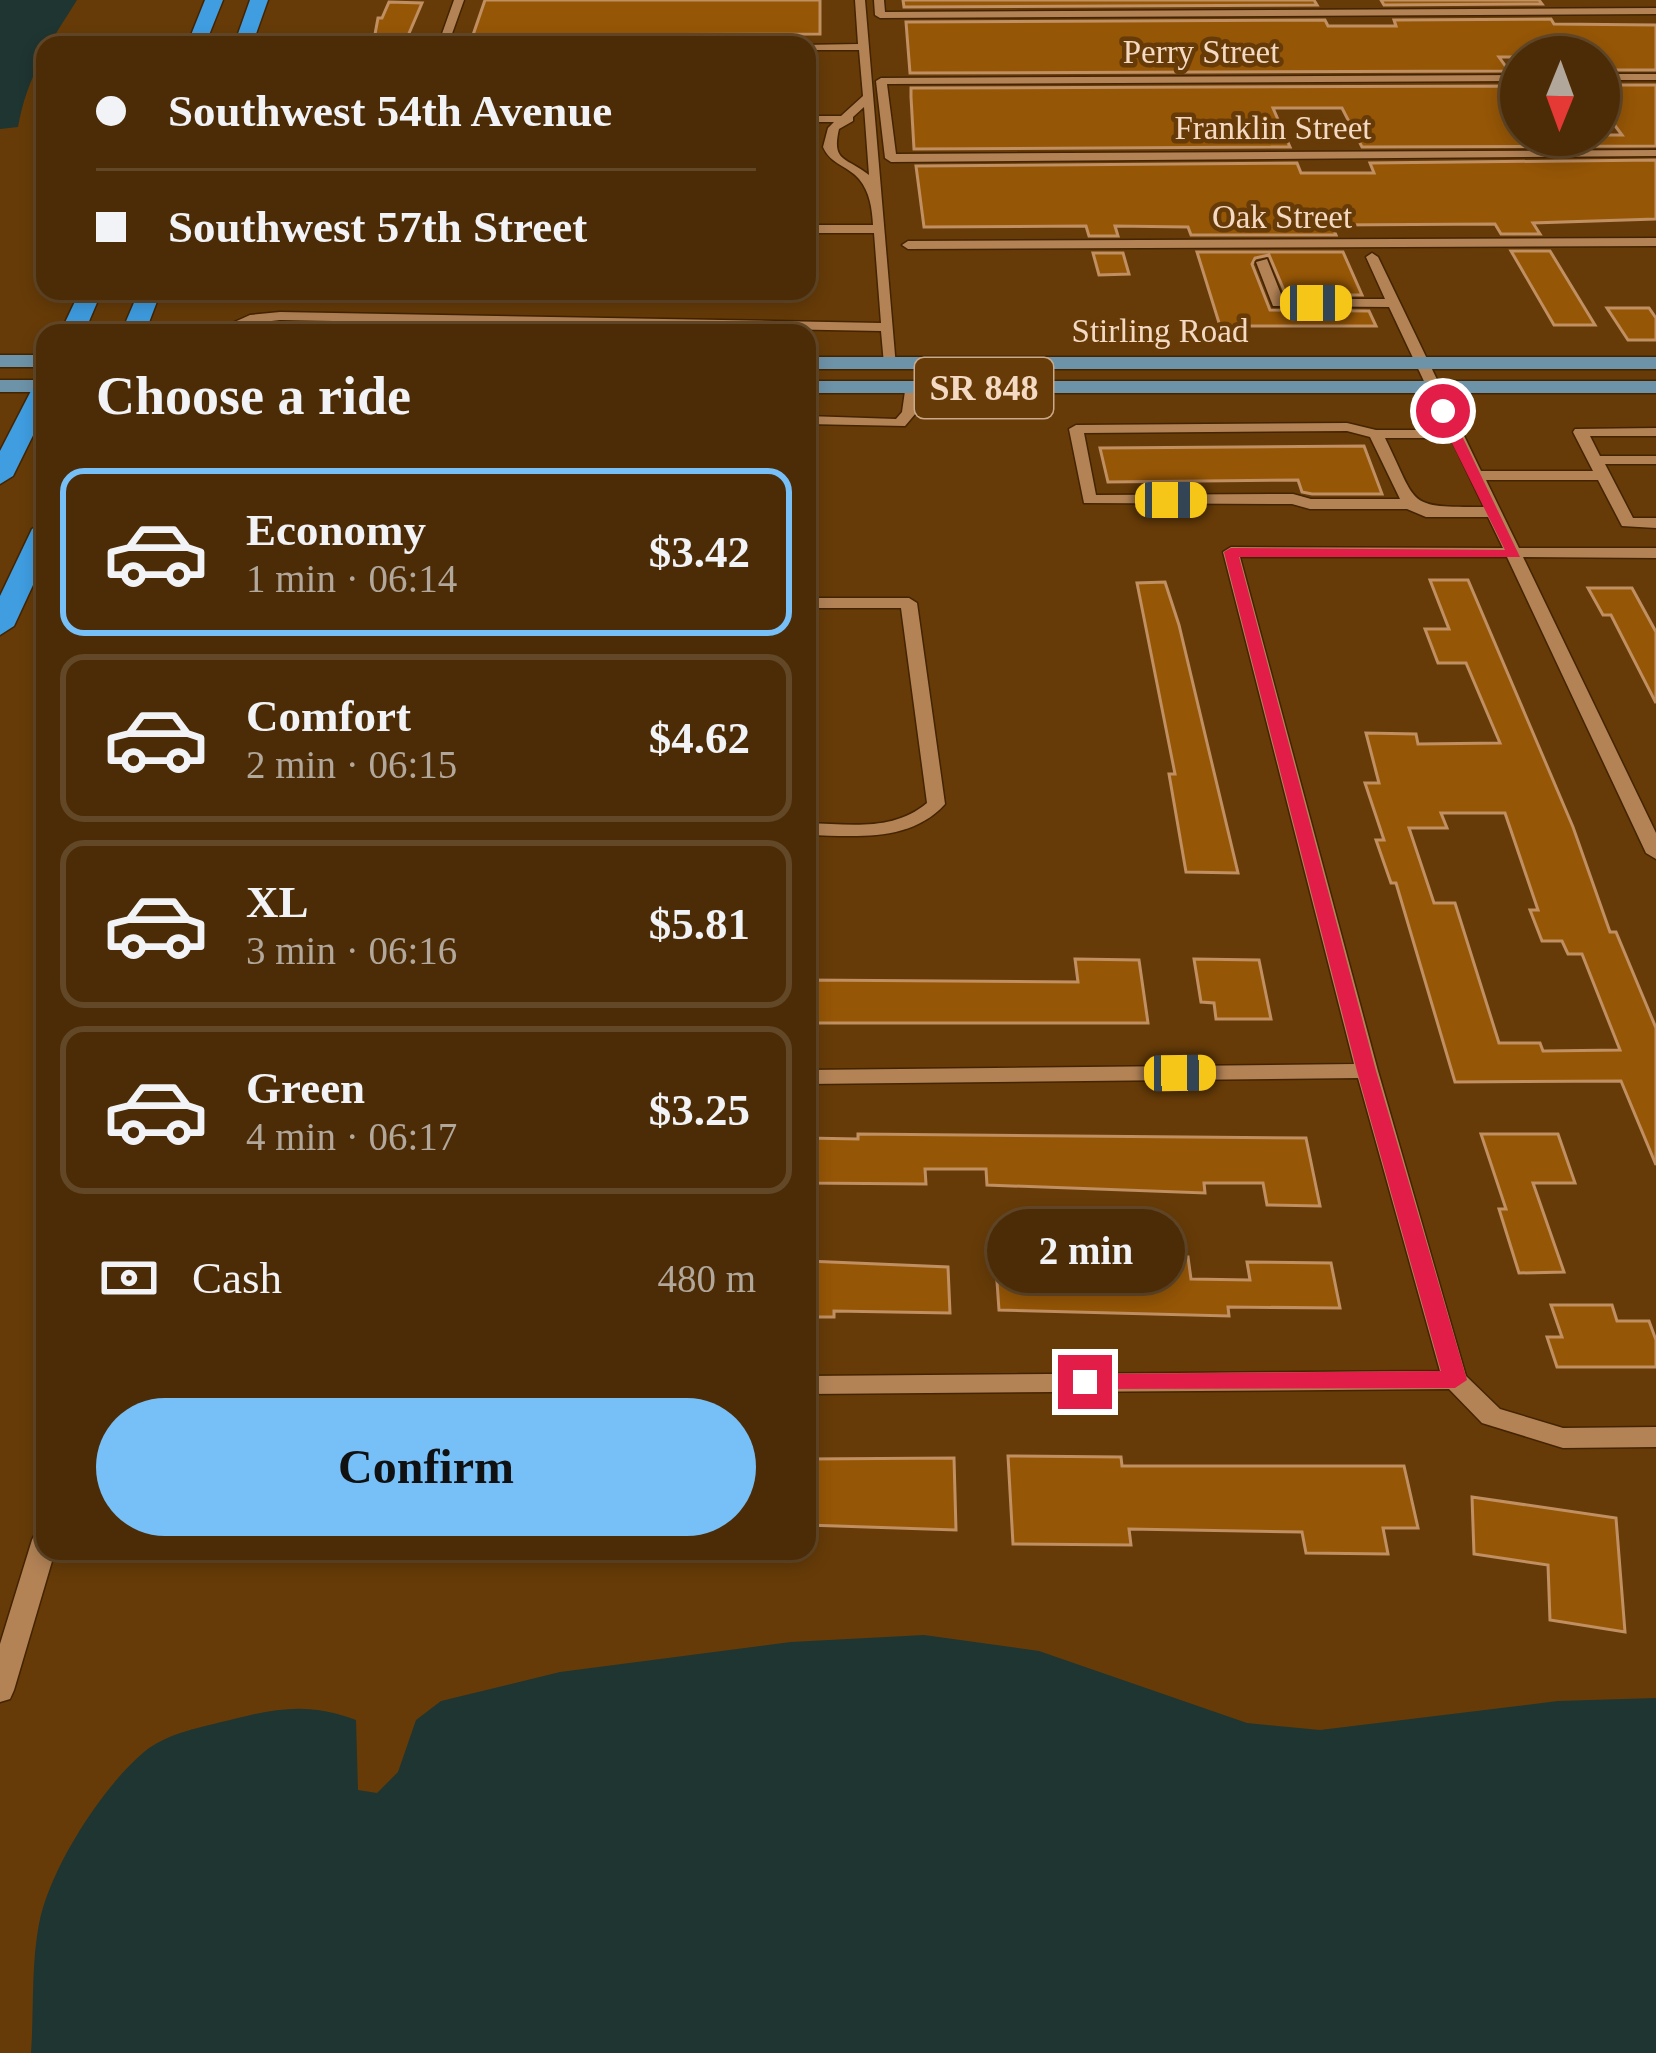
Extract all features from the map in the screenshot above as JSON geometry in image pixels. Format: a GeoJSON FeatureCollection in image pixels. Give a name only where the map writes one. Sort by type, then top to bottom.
{"type":"FeatureCollection","features":[{"type":"Feature","properties":{"kind":"highway"},"geometry":{"type":"LineString","coordinates":[[200,36],[214,0]]}},
{"type":"Feature","properties":{"kind":"highway"},"geometry":{"type":"LineString","coordinates":[[246,36],[259,0]]}},
{"type":"Feature","properties":{"kind":"highway"},"geometry":{"type":"LineString","coordinates":[[0,476],[36,405]]}},
{"type":"Feature","properties":{"kind":"highway"},"geometry":{"type":"LineString","coordinates":[[0,626],[36,549]]}},
{"type":"Feature","properties":{"kind":"main road"},"geometry":{"type":"LineString","coordinates":[[0,362],[36,361]]}},
{"type":"Feature","properties":{"kind":"main road","name":"Stirling Road"},"geometry":{"type":"LineString","coordinates":[[816,363],[1656,363]]}},
{"type":"Feature","properties":{"kind":"main road"},"geometry":{"type":"LineString","coordinates":[[0,386],[36,387]]}},
{"type":"Feature","properties":{"kind":"main road","name":"Stirling Road"},"geometry":{"type":"LineString","coordinates":[[816,387],[1656,387]]}},
{"type":"Feature","properties":{"kind":"street"},"geometry":{"type":"LineString","coordinates":[[446,36],[459,0]]}},
{"type":"Feature","properties":{"kind":"street"},"geometry":{"type":"LineString","coordinates":[[860,0],[866,99],[874,119],[877,224],[891,364]]}},
{"type":"Feature","properties":{"kind":"street"},"geometry":{"type":"LineString","coordinates":[[879,0],[880,15],[1656,11]]}},
{"type":"Feature","properties":{"kind":"street"},"geometry":{"type":"LineString","coordinates":[[816,47],[861,47]]}},
{"type":"Feature","properties":{"kind":"street"},"geometry":{"type":"LineString","coordinates":[[1620,77],[1656,77]]}},
{"type":"Feature","properties":{"kind":"street","name":"Perry Street"},"geometry":{"type":"LineString","coordinates":[[891,158],[881,81],[1500,78]]}},
{"type":"Feature","properties":{"kind":"street"},"geometry":{"type":"LineString","coordinates":[[866,99],[834,128],[830,147],[834,158],[863,176],[876,200]]}},
{"type":"Feature","properties":{"kind":"street"},"geometry":{"type":"LineString","coordinates":[[816,119],[874,119]]}},
{"type":"Feature","properties":{"kind":"street","name":"Franklin Street"},"geometry":{"type":"LineString","coordinates":[[891,158],[1656,153]]}},
{"type":"Feature","properties":{"kind":"street"},"geometry":{"type":"LineString","coordinates":[[816,220],[877,224]]}},
{"type":"Feature","properties":{"kind":"street"},"geometry":{"type":"LineString","coordinates":[[816,228],[877,224]]}},
{"type":"Feature","properties":{"kind":"street","name":"Oak Street"},"geometry":{"type":"LineString","coordinates":[[908,245],[1656,242]]}},
{"type":"Feature","properties":{"kind":"street"},"geometry":{"type":"LineString","coordinates":[[1372,256],[1656,853]]}},
{"type":"Feature","properties":{"kind":"street"},"geometry":{"type":"LineString","coordinates":[[1262,262],[1278,303],[1392,303]]}},
{"type":"Feature","properties":{"kind":"street"},"geometry":{"type":"LineString","coordinates":[[240,324],[280,316],[685,324]]}},
{"type":"Feature","properties":{"kind":"street"},"geometry":{"type":"LineString","coordinates":[[816,327],[888,328]]}},
{"type":"Feature","properties":{"kind":"street"},"geometry":{"type":"LineString","coordinates":[[816,420],[900,423],[910,413],[911,387]]}},
{"type":"Feature","properties":{"kind":"street"},"geometry":{"type":"LineString","coordinates":[[1454,434],[1376,434],[1347,427],[1076,429],[1090,500],[1410,504],[1426,512],[1493,512]]}},
{"type":"Feature","properties":{"kind":"street"},"geometry":{"type":"LineString","coordinates":[[1656,432],[1580,432],[1628,523],[1656,523]]}},
{"type":"Feature","properties":{"kind":"street"},"geometry":{"type":"LineString","coordinates":[[1376,434],[1410,504]]}},
{"type":"Feature","properties":{"kind":"street"},"geometry":{"type":"LineString","coordinates":[[1475,475],[1656,460]]}},
{"type":"Feature","properties":{"kind":"street"},"geometry":{"type":"LineString","coordinates":[[1656,554],[1231,552],[1366,1071],[1455,1380],[1491,1416],[1563,1438],[1656,1437]]}},
{"type":"Feature","properties":{"kind":"street"},"geometry":{"type":"LineString","coordinates":[[816,603],[909,603],[936,804],[923,820],[896,828],[816,829]]}},
{"type":"Feature","properties":{"kind":"street"},"geometry":{"type":"LineString","coordinates":[[816,1077],[1366,1071]]}},
{"type":"Feature","properties":{"kind":"street"},"geometry":{"type":"LineString","coordinates":[[816,1385],[1455,1380]]}},
{"type":"Feature","properties":{"kind":"street"},"geometry":{"type":"LineString","coordinates":[[0,1690],[39,1560]]}},
{"type":"Feature","properties":{"kind":"water"},"geometry":{"type":"Polygon","coordinates":[[[0,0],[77,0],[55,36],[36,36],[36,72],[18,127],[0,129],[0,0]]]}},
{"type":"Feature","properties":{"kind":"water"},"geometry":{"type":"Polygon","coordinates":[[[924,1635],[1039,1651],[1247,1723],[1320,1730],[1558,1701],[1656,1698],[1656,2053],[31,2053],[36,1940],[54,1879],[111,1786],[144,1752],[163,1740],[278,1710],[339,1714],[356,1720],[358,1790],[377,1793],[398,1772],[416,1720],[441,1701],[560,1672],[791,1642],[924,1635]]]}},
{"type":"Feature","properties":{"kind":"building"},"geometry":{"type":"Polygon","coordinates":[[[485,0],[820,0],[820,34],[473,35],[485,0]]]}},
{"type":"Feature","properties":{"kind":"building"},"geometry":{"type":"Polygon","coordinates":[[[903,0],[1314,0],[1317,5],[904,7],[903,0]]]}},
{"type":"Feature","properties":{"kind":"building"},"geometry":{"type":"Polygon","coordinates":[[[1381,0],[1539,0],[1542,4],[1384,5],[1381,0]]]}},
{"type":"Feature","properties":{"kind":"building"},"geometry":{"type":"Polygon","coordinates":[[[389,2],[422,3],[408,36],[375,36],[378,18],[389,2]]]}},
{"type":"Feature","properties":{"kind":"building"},"geometry":{"type":"Polygon","coordinates":[[[1551,19],[1554,24],[1656,25],[1656,70],[1620,70],[1620,36],[1500,36],[1500,71],[910,73],[906,22],[1325,20],[1328,26],[1396,26],[1394,20],[1551,19]]]}},
{"type":"Feature","properties":{"kind":"building"},"geometry":{"type":"Polygon","coordinates":[[[1620,85],[1656,85],[1656,146],[1620,146],[1620,85]]]}},
{"type":"Feature","properties":{"kind":"building"},"geometry":{"type":"Polygon","coordinates":[[[1500,86],[1500,147],[1362,147],[1342,108],[1273,108],[1290,147],[914,149],[911,88],[1500,86]]]}},
{"type":"Feature","properties":{"kind":"building"},"geometry":{"type":"Polygon","coordinates":[[[1656,160],[1656,219],[1533,223],[1540,234],[1501,234],[1495,224],[1332,225],[1336,235],[1191,235],[1188,227],[1115,226],[1118,236],[1089,236],[1086,226],[924,227],[916,166],[1297,163],[1301,173],[1374,173],[1370,163],[1656,160]]]}},
{"type":"Feature","properties":{"kind":"building"},"geometry":{"type":"Polygon","coordinates":[[[1511,251],[1550,251],[1595,325],[1554,325],[1511,251]]]}},
{"type":"Feature","properties":{"kind":"building"},"geometry":{"type":"Polygon","coordinates":[[[1197,252],[1343,252],[1362,295],[1286,295],[1269,255],[1255,258],[1252,264],[1270,310],[1369,311],[1376,326],[1220,326],[1197,252]]]}},
{"type":"Feature","properties":{"kind":"building"},"geometry":{"type":"Polygon","coordinates":[[[1093,253],[1123,253],[1129,274],[1099,275],[1093,253]]]}},
{"type":"Feature","properties":{"kind":"building"},"geometry":{"type":"Polygon","coordinates":[[[1607,308],[1649,308],[1656,318],[1656,340],[1628,340],[1607,308]]]}},
{"type":"Feature","properties":{"kind":"building"},"geometry":{"type":"Polygon","coordinates":[[[1364,446],[1382,494],[1312,494],[1302,492],[1298,480],[1108,482],[1100,448],[1364,446]]]}},
{"type":"Feature","properties":{"kind":"building"},"geometry":{"type":"Polygon","coordinates":[[[1430,580],[1468,580],[1573,827],[1610,932],[1616,932],[1656,1028],[1656,1165],[1621,1081],[1455,1082],[1396,883],[1391,883],[1376,840],[1384,840],[1365,783],[1379,783],[1366,733],[1416,734],[1418,744],[1500,743],[1466,663],[1438,663],[1425,629],[1449,629],[1430,580]],[[1441,813],[1447,828],[1409,828],[1434,903],[1455,903],[1499,1043],[1540,1043],[1543,1051],[1620,1050],[1582,954],[1568,954],[1562,941],[1542,941],[1530,910],[1538,910],[1505,813],[1441,813]]]}},
{"type":"Feature","properties":{"kind":"building"},"geometry":{"type":"Polygon","coordinates":[[[1165,582],[1238,873],[1186,872],[1169,774],[1175,774],[1137,583],[1165,582]]]}},
{"type":"Feature","properties":{"kind":"building"},"geometry":{"type":"Polygon","coordinates":[[[1588,588],[1632,588],[1656,632],[1656,703],[1611,615],[1603,615],[1588,588]]]}},
{"type":"Feature","properties":{"kind":"building"},"geometry":{"type":"Polygon","coordinates":[[[1075,959],[1139,960],[1148,1023],[816,1023],[816,980],[1078,982],[1075,959]]]}},
{"type":"Feature","properties":{"kind":"building"},"geometry":{"type":"Polygon","coordinates":[[[1194,959],[1259,960],[1271,1019],[1216,1019],[1214,1003],[1201,1002],[1194,959]]]}},
{"type":"Feature","properties":{"kind":"building"},"geometry":{"type":"Polygon","coordinates":[[[858,1134],[1306,1138],[1320,1206],[1267,1205],[1263,1183],[1204,1183],[1205,1193],[987,1185],[986,1169],[925,1169],[926,1184],[816,1183],[816,1138],[858,1139],[858,1134]]]}},
{"type":"Feature","properties":{"kind":"building"},"geometry":{"type":"Polygon","coordinates":[[[1481,1134],[1558,1134],[1575,1183],[1533,1183],[1564,1272],[1519,1273],[1499,1209],[1506,1209],[1481,1134]]]}},
{"type":"Feature","properties":{"kind":"building"},"geometry":{"type":"Polygon","coordinates":[[[1017,1250],[1188,1257],[1191,1279],[1250,1280],[1247,1262],[1331,1263],[1340,1308],[1228,1307],[1229,1316],[999,1310],[996,1267],[1018,1267],[1017,1250]]]}},
{"type":"Feature","properties":{"kind":"building"},"geometry":{"type":"Polygon","coordinates":[[[816,1261],[948,1267],[950,1313],[834,1311],[834,1317],[816,1317],[816,1261]]]}},
{"type":"Feature","properties":{"kind":"building"},"geometry":{"type":"Polygon","coordinates":[[[1551,1305],[1612,1305],[1617,1321],[1649,1321],[1656,1340],[1656,1367],[1557,1367],[1547,1337],[1562,1337],[1551,1305]]]}},
{"type":"Feature","properties":{"kind":"building"},"geometry":{"type":"Polygon","coordinates":[[[1008,1456],[1121,1457],[1122,1466],[1404,1466],[1418,1528],[1383,1528],[1388,1554],[1306,1553],[1302,1532],[1129,1529],[1131,1545],[1013,1544],[1008,1456]]]}},
{"type":"Feature","properties":{"kind":"building"},"geometry":{"type":"Polygon","coordinates":[[[954,1458],[956,1530],[816,1525],[816,1459],[954,1458]]]}},
{"type":"Feature","properties":{"kind":"building"},"geometry":{"type":"Polygon","coordinates":[[[1472,1497],[1616,1518],[1625,1632],[1550,1620],[1548,1565],[1474,1554],[1472,1497]]]}},
{"type":"Feature","properties":{"kind":"route"},"geometry":{"type":"LineString","coordinates":[[1085,1382],[1455,1380],[1366,1071],[1231,552],[1514,554],[1443,411]]}}]}
